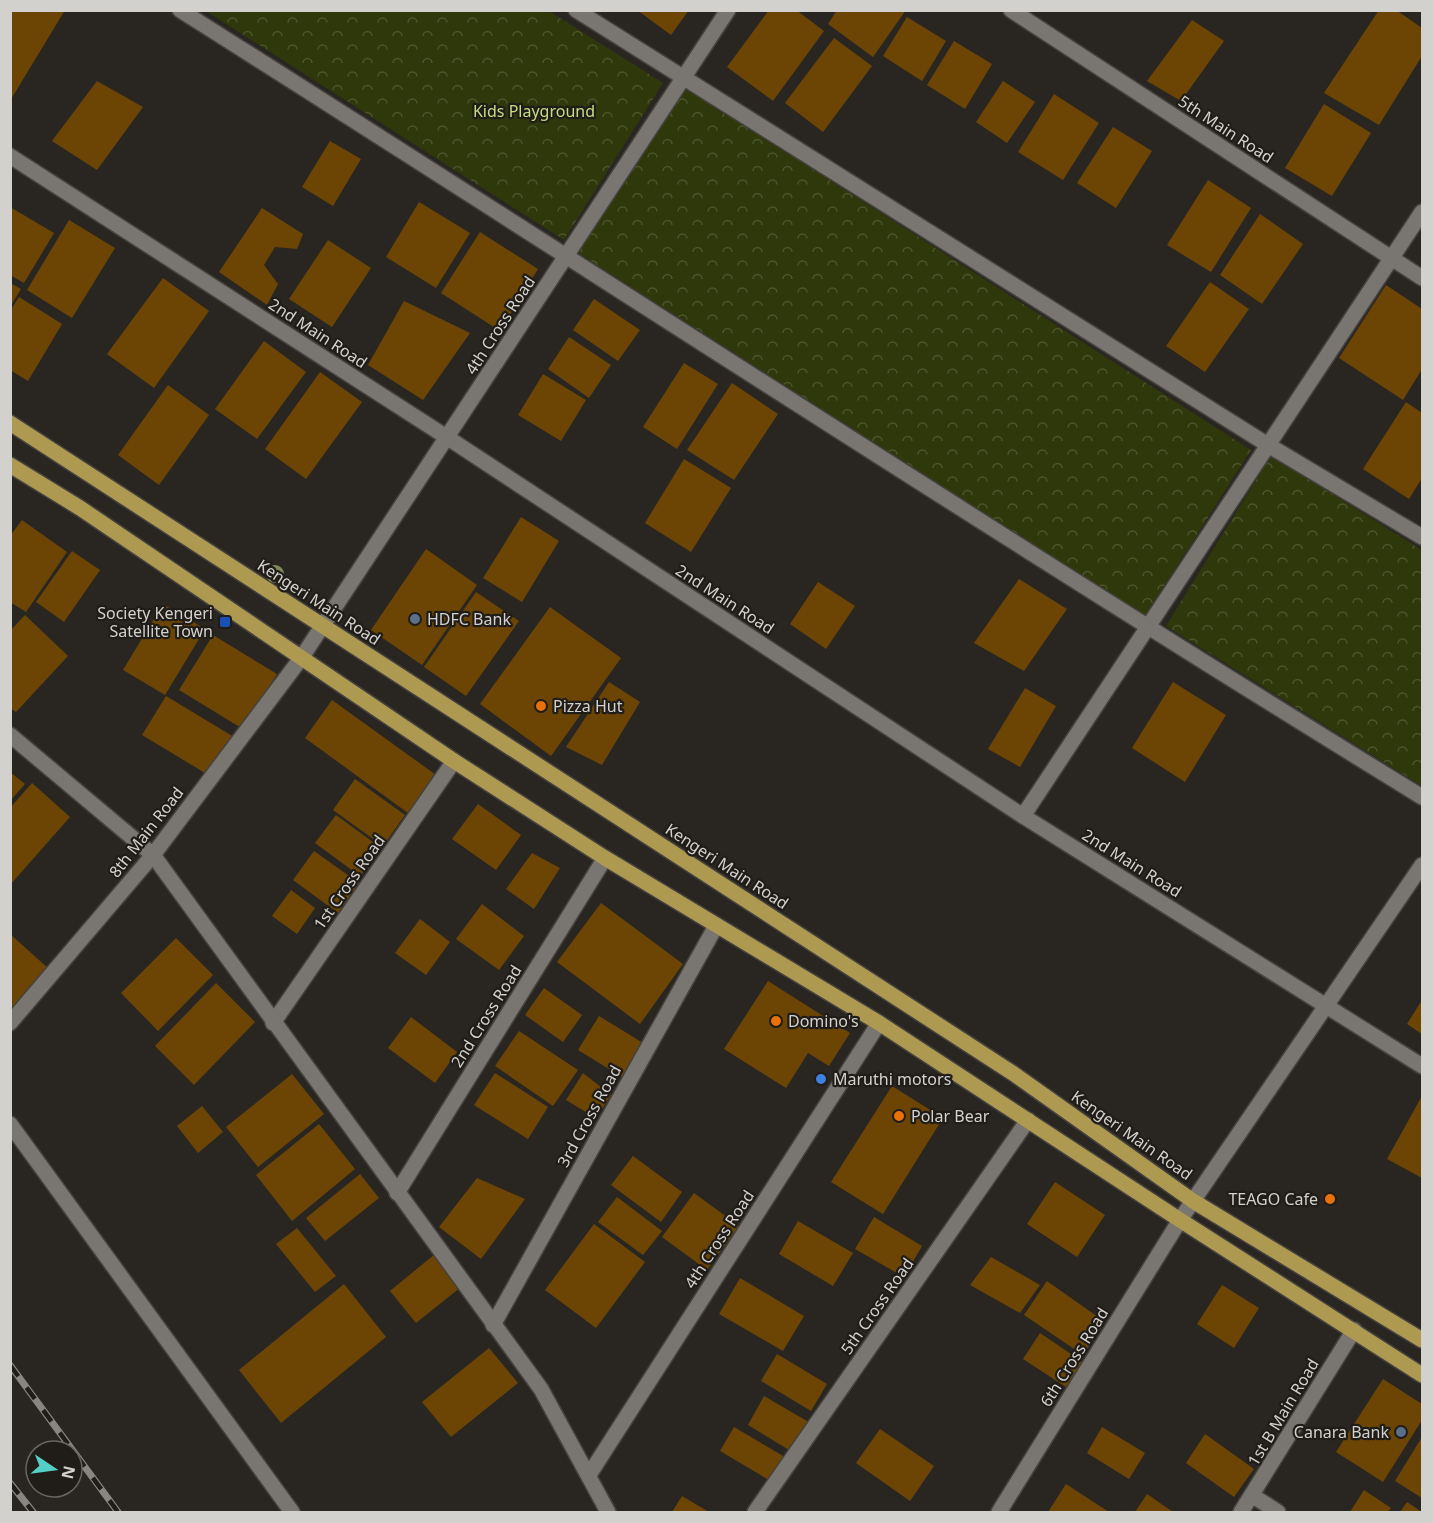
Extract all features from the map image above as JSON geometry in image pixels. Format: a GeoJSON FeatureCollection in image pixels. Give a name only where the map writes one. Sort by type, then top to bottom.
{"type":"FeatureCollection","features":[{"type":"Feature","properties":{"kind":"main road","name":"Kengeri Main Road"},"geometry":{"type":"LineString","coordinates":[[10,423],[1014,1074],[1193,1201],[1422,1340]]}},
{"type":"Feature","properties":{"kind":"main road"},"geometry":{"type":"LineString","coordinates":[[10,465],[90,514],[454,761],[605,858],[879,1023],[1180,1221],[1422,1375]]}},
{"type":"Feature","properties":{"kind":"street"},"geometry":{"type":"LineString","coordinates":[[180,10],[567,255],[1147,628],[1422,797]]}},
{"type":"Feature","properties":{"kind":"street"},"geometry":{"type":"LineString","coordinates":[[576,10],[1268,445],[1422,537]]}},
{"type":"Feature","properties":{"kind":"street","name":"4th Cross Road"},"geometry":{"type":"LineString","coordinates":[[302,657],[728,10]]}},
{"type":"Feature","properties":{"kind":"street","name":"5th Main Road"},"geometry":{"type":"LineString","coordinates":[[1011,10],[1422,278]]}},
{"type":"Feature","properties":{"kind":"street","name":"2nd Main Road"},"geometry":{"type":"LineString","coordinates":[[10,156],[448,438],[1023,816],[1422,1066]]}},
{"type":"Feature","properties":{"kind":"street"},"geometry":{"type":"LineString","coordinates":[[1023,816],[1422,212]]}},
{"type":"Feature","properties":{"kind":"street","name":"8th Main Road"},"geometry":{"type":"LineString","coordinates":[[10,1023],[153,855],[302,657]]}},
{"type":"Feature","properties":{"kind":"street"},"geometry":{"type":"LineString","coordinates":[[10,735],[153,855],[541,1389],[608,1512]]}},
{"type":"Feature","properties":{"kind":"street","name":"1st Cross Road"},"geometry":{"type":"LineString","coordinates":[[273,1023],[454,761]]}},
{"type":"Feature","properties":{"kind":"street","name":"2nd Cross Road"},"geometry":{"type":"LineString","coordinates":[[397,1193],[605,858]]}},
{"type":"Feature","properties":{"kind":"street","name":"6th Cross Road"},"geometry":{"type":"LineString","coordinates":[[999,1512],[1193,1201],[1328,1008],[1422,866]]}},
{"type":"Feature","properties":{"kind":"street","name":"3rd Cross Road"},"geometry":{"type":"LineString","coordinates":[[493,1325],[716,926]]}},
{"type":"Feature","properties":{"kind":"street","name":"4th Cross Road"},"geometry":{"type":"LineString","coordinates":[[589,1475],[879,1023]]}},
{"type":"Feature","properties":{"kind":"street","name":"5th Cross Road"},"geometry":{"type":"LineString","coordinates":[[755,1512],[1028,1120]]}},
{"type":"Feature","properties":{"kind":"street"},"geometry":{"type":"LineString","coordinates":[[10,1124],[292,1512]]}},
{"type":"Feature","properties":{"kind":"street","name":"1st B Main Road"},"geometry":{"type":"LineString","coordinates":[[1241,1512],[1354,1330]]}},
{"type":"Feature","properties":{"kind":"street"},"geometry":{"type":"LineString","coordinates":[[1253,1496],[1278,1512]]}},
{"type":"Feature","properties":{"kind":"green space","name":"Kids Playground"},"geometry":{"type":"Polygon","coordinates":[[[206,11],[549,11],[663,83],[564,240],[206,11]]]}},
{"type":"Feature","properties":{"kind":"green space"},"geometry":{"type":"Polygon","coordinates":[[[683,86],[1251,450],[1145,616],[578,253],[683,86]]]}},
{"type":"Feature","properties":{"kind":"green space"},"geometry":{"type":"Polygon","coordinates":[[[1271,456],[1422,550],[1422,786],[1166,626],[1271,456]]]}},
{"type":"Feature","properties":{"kind":"building"},"geometry":{"type":"Polygon","coordinates":[[[10,10],[65,10],[10,101],[10,10]]]}},
{"type":"Feature","properties":{"kind":"building"},"geometry":{"type":"Polygon","coordinates":[[[637,10],[689,10],[671,35],[637,10]]]}},
{"type":"Feature","properties":{"kind":"building"},"geometry":{"type":"Polygon","coordinates":[[[769,10],[796,10],[824,31],[773,101],[727,67],[769,10]]]}},
{"type":"Feature","properties":{"kind":"building"},"geometry":{"type":"Polygon","coordinates":[[[837,10],[906,10],[873,57],[828,24],[837,10]]]}},
{"type":"Feature","properties":{"kind":"building"},"geometry":{"type":"Polygon","coordinates":[[[1379,10],[1396,10],[1422,28],[1422,56],[1379,125],[1324,93],[1379,10]]]}},
{"type":"Feature","properties":{"kind":"building"},"geometry":{"type":"Polygon","coordinates":[[[907,17],[946,41],[922,81],[883,56],[907,17]]]}},
{"type":"Feature","properties":{"kind":"building"},"geometry":{"type":"Polygon","coordinates":[[[1192,20],[1224,41],[1181,101],[1147,81],[1192,20]]]}},
{"type":"Feature","properties":{"kind":"building"},"geometry":{"type":"Polygon","coordinates":[[[834,38],[872,66],[823,132],[785,103],[834,38]]]}},
{"type":"Feature","properties":{"kind":"building"},"geometry":{"type":"Polygon","coordinates":[[[954,41],[992,64],[965,109],[927,85],[954,41]]]}},
{"type":"Feature","properties":{"kind":"building"},"geometry":{"type":"Polygon","coordinates":[[[97,81],[143,107],[97,170],[52,141],[97,81]]]}},
{"type":"Feature","properties":{"kind":"building"},"geometry":{"type":"Polygon","coordinates":[[[1003,81],[1035,102],[1007,143],[976,122],[1003,81]]]}},
{"type":"Feature","properties":{"kind":"building"},"geometry":{"type":"Polygon","coordinates":[[[1054,94],[1099,123],[1063,180],[1018,152],[1054,94]]]}},
{"type":"Feature","properties":{"kind":"building"},"geometry":{"type":"Polygon","coordinates":[[[1324,104],[1371,133],[1332,196],[1285,168],[1324,104]]]}},
{"type":"Feature","properties":{"kind":"building"},"geometry":{"type":"Polygon","coordinates":[[[1113,127],[1152,151],[1116,208],[1077,183],[1113,127]]]}},
{"type":"Feature","properties":{"kind":"building"},"geometry":{"type":"Polygon","coordinates":[[[330,141],[361,159],[333,206],[302,187],[330,141]]]}},
{"type":"Feature","properties":{"kind":"building"},"geometry":{"type":"Polygon","coordinates":[[[1208,180],[1251,208],[1211,272],[1167,245],[1208,180]]]}},
{"type":"Feature","properties":{"kind":"building"},"geometry":{"type":"Polygon","coordinates":[[[419,202],[470,233],[436,288],[386,257],[419,202]]]}},
{"type":"Feature","properties":{"kind":"building"},"geometry":{"type":"Polygon","coordinates":[[[10,207],[54,233],[24,283],[10,275],[10,207]]]}},
{"type":"Feature","properties":{"kind":"building"},"geometry":{"type":"Polygon","coordinates":[[[262,208],[303,234],[297,249],[275,247],[264,265],[278,284],[267,305],[219,272],[262,208]]]}},
{"type":"Feature","properties":{"kind":"building"},"geometry":{"type":"Polygon","coordinates":[[[1260,214],[1303,244],[1262,304],[1220,275],[1260,214]]]}},
{"type":"Feature","properties":{"kind":"building"},"geometry":{"type":"Polygon","coordinates":[[[69,220],[115,248],[72,318],[27,290],[69,220]]]}},
{"type":"Feature","properties":{"kind":"building"},"geometry":{"type":"Polygon","coordinates":[[[480,232],[538,269],[500,331],[441,293],[480,232]]]}},
{"type":"Feature","properties":{"kind":"building"},"geometry":{"type":"Polygon","coordinates":[[[328,240],[371,268],[332,327],[289,299],[328,240]]]}},
{"type":"Feature","properties":{"kind":"building"},"geometry":{"type":"Polygon","coordinates":[[[163,278],[209,311],[154,388],[107,354],[163,278]]]}},
{"type":"Feature","properties":{"kind":"building"},"geometry":{"type":"Polygon","coordinates":[[[1210,282],[1249,309],[1205,372],[1166,346],[1210,282]]]}},
{"type":"Feature","properties":{"kind":"building"},"geometry":{"type":"Polygon","coordinates":[[[10,283],[21,289],[10,307],[10,283]]]}},
{"type":"Feature","properties":{"kind":"building"},"geometry":{"type":"Polygon","coordinates":[[[1386,285],[1422,309],[1422,369],[1403,400],[1339,358],[1386,285]]]}},
{"type":"Feature","properties":{"kind":"building"},"geometry":{"type":"Polygon","coordinates":[[[19,297],[62,324],[28,381],[10,370],[10,311],[19,297]]]}},
{"type":"Feature","properties":{"kind":"building"},"geometry":{"type":"Polygon","coordinates":[[[594,299],[640,330],[618,361],[573,330],[594,299]]]}},
{"type":"Feature","properties":{"kind":"building"},"geometry":{"type":"Polygon","coordinates":[[[404,301],[470,333],[423,400],[368,365],[404,301]]]}},
{"type":"Feature","properties":{"kind":"building"},"geometry":{"type":"Polygon","coordinates":[[[569,337],[611,365],[589,398],[548,369],[569,337]]]}},
{"type":"Feature","properties":{"kind":"building"},"geometry":{"type":"Polygon","coordinates":[[[264,341],[306,372],[257,439],[215,409],[264,341]]]}},
{"type":"Feature","properties":{"kind":"building"},"geometry":{"type":"Polygon","coordinates":[[[684,363],[718,384],[677,449],[643,427],[684,363]]]}},
{"type":"Feature","properties":{"kind":"building"},"geometry":{"type":"Polygon","coordinates":[[[320,372],[362,402],[306,479],[265,449],[320,372]]]}},
{"type":"Feature","properties":{"kind":"building"},"geometry":{"type":"Polygon","coordinates":[[[543,374],[586,400],[561,441],[518,415],[543,374]]]}},
{"type":"Feature","properties":{"kind":"building"},"geometry":{"type":"Polygon","coordinates":[[[732,383],[778,414],[734,480],[687,450],[732,383]]]}},
{"type":"Feature","properties":{"kind":"building"},"geometry":{"type":"Polygon","coordinates":[[[168,385],[209,415],[159,485],[118,455],[168,385]]]}},
{"type":"Feature","properties":{"kind":"building"},"geometry":{"type":"Polygon","coordinates":[[[1406,402],[1422,413],[1422,478],[1409,499],[1363,469],[1406,402]]]}},
{"type":"Feature","properties":{"kind":"building"},"geometry":{"type":"Polygon","coordinates":[[[684,459],[731,488],[691,552],[645,523],[684,459]]]}},
{"type":"Feature","properties":{"kind":"building"},"geometry":{"type":"Polygon","coordinates":[[[521,517],[559,541],[522,602],[483,578],[521,517]]]}},
{"type":"Feature","properties":{"kind":"building"},"geometry":{"type":"Polygon","coordinates":[[[22,520],[67,552],[26,612],[10,602],[10,536],[22,520]]]}},
{"type":"Feature","properties":{"kind":"building"},"geometry":{"type":"Polygon","coordinates":[[[426,549],[477,585],[422,665],[371,630],[426,549]]]}},
{"type":"Feature","properties":{"kind":"building"},"geometry":{"type":"Polygon","coordinates":[[[72,551],[100,570],[64,622],[36,602],[72,551]]]}},
{"type":"Feature","properties":{"kind":"building"},"geometry":{"type":"Polygon","coordinates":[[[1019,579],[1067,609],[1024,671],[974,643],[1019,579]]]}},
{"type":"Feature","properties":{"kind":"building"},"geometry":{"type":"Polygon","coordinates":[[[818,582],[855,606],[826,649],[790,624],[818,582]]]}},
{"type":"Feature","properties":{"kind":"building"},"geometry":{"type":"Polygon","coordinates":[[[476,592],[519,621],[466,696],[424,667],[476,592]]]}},
{"type":"Feature","properties":{"kind":"building"},"geometry":{"type":"Polygon","coordinates":[[[163,604],[205,629],[165,695],[123,670],[163,604]]]}},
{"type":"Feature","properties":{"kind":"building"},"geometry":{"type":"Polygon","coordinates":[[[550,607],[621,658],[551,756],[480,704],[550,607]]]}},
{"type":"Feature","properties":{"kind":"building"},"geometry":{"type":"Polygon","coordinates":[[[25,615],[68,656],[16,712],[10,708],[10,631],[25,615]]]}},
{"type":"Feature","properties":{"kind":"building"},"geometry":{"type":"Polygon","coordinates":[[[213,635],[277,674],[243,729],[179,690],[213,635]]]}},
{"type":"Feature","properties":{"kind":"building"},"geometry":{"type":"Polygon","coordinates":[[[609,682],[640,702],[602,765],[566,747],[609,682]]]}},
{"type":"Feature","properties":{"kind":"building"},"geometry":{"type":"Polygon","coordinates":[[[1173,682],[1226,715],[1185,782],[1132,748],[1173,682]]]}},
{"type":"Feature","properties":{"kind":"building"},"geometry":{"type":"Polygon","coordinates":[[[1025,688],[1056,706],[1020,767],[988,749],[1025,688]]]}},
{"type":"Feature","properties":{"kind":"building"},"geometry":{"type":"Polygon","coordinates":[[[166,696],[234,737],[210,776],[142,735],[166,696]]]}},
{"type":"Feature","properties":{"kind":"building"},"geometry":{"type":"Polygon","coordinates":[[[332,700],[436,775],[408,813],[305,738],[332,700]]]}},
{"type":"Feature","properties":{"kind":"building"},"geometry":{"type":"Polygon","coordinates":[[[10,772],[25,784],[10,801],[10,772]]]}},
{"type":"Feature","properties":{"kind":"building"},"geometry":{"type":"Polygon","coordinates":[[[355,779],[405,815],[383,846],[333,810],[355,779]]]}},
{"type":"Feature","properties":{"kind":"building"},"geometry":{"type":"Polygon","coordinates":[[[32,783],[70,817],[10,885],[10,808],[32,783]]]}},
{"type":"Feature","properties":{"kind":"building"},"geometry":{"type":"Polygon","coordinates":[[[478,804],[521,835],[496,870],[452,839],[478,804]]]}},
{"type":"Feature","properties":{"kind":"building"},"geometry":{"type":"Polygon","coordinates":[[[336,815],[381,848],[360,876],[315,843],[336,815]]]}},
{"type":"Feature","properties":{"kind":"building"},"geometry":{"type":"Polygon","coordinates":[[[314,851],[359,883],[338,913],[293,880],[314,851]]]}},
{"type":"Feature","properties":{"kind":"building"},"geometry":{"type":"Polygon","coordinates":[[[532,853],[560,868],[534,909],[506,889],[532,853]]]}},
{"type":"Feature","properties":{"kind":"building"},"geometry":{"type":"Polygon","coordinates":[[[291,890],[315,908],[297,934],[272,916],[291,890]]]}},
{"type":"Feature","properties":{"kind":"building"},"geometry":{"type":"Polygon","coordinates":[[[601,903],[683,964],[640,1024],[557,962],[601,903]]]}},
{"type":"Feature","properties":{"kind":"building"},"geometry":{"type":"Polygon","coordinates":[[[482,904],[524,936],[499,970],[456,939],[482,904]]]}},
{"type":"Feature","properties":{"kind":"building"},"geometry":{"type":"Polygon","coordinates":[[[420,919],[450,942],[426,975],[395,953],[420,919]]]}},
{"type":"Feature","properties":{"kind":"building"},"geometry":{"type":"Polygon","coordinates":[[[10,934],[49,969],[10,1013],[10,934]]]}},
{"type":"Feature","properties":{"kind":"building"},"geometry":{"type":"Polygon","coordinates":[[[176,938],[213,975],[158,1031],[121,993],[176,938]]]}},
{"type":"Feature","properties":{"kind":"building"},"geometry":{"type":"Polygon","coordinates":[[[768,981],[850,1033],[829,1066],[808,1053],[786,1088],[724,1049],[768,981]]]}},
{"type":"Feature","properties":{"kind":"building"},"geometry":{"type":"Polygon","coordinates":[[[216,983],[255,1022],[194,1085],[155,1046],[216,983]]]}},
{"type":"Feature","properties":{"kind":"building"},"geometry":{"type":"Polygon","coordinates":[[[544,988],[582,1015],[563,1042],[525,1015],[544,988]]]}},
{"type":"Feature","properties":{"kind":"building"},"geometry":{"type":"Polygon","coordinates":[[[1422,1000],[1422,1034],[1407,1024],[1422,1000]]]}},
{"type":"Feature","properties":{"kind":"building"},"geometry":{"type":"Polygon","coordinates":[[[599,1016],[643,1043],[622,1077],[578,1050],[599,1016]]]}},
{"type":"Feature","properties":{"kind":"building"},"geometry":{"type":"Polygon","coordinates":[[[411,1017],[457,1052],[435,1083],[388,1048],[411,1017]]]}},
{"type":"Feature","properties":{"kind":"building"},"geometry":{"type":"Polygon","coordinates":[[[519,1031],[578,1070],[553,1106],[495,1066],[519,1031]]]}},
{"type":"Feature","properties":{"kind":"building"},"geometry":{"type":"Polygon","coordinates":[[[495,1073],[548,1107],[528,1139],[474,1105],[495,1073]]]}},
{"type":"Feature","properties":{"kind":"building"},"geometry":{"type":"Polygon","coordinates":[[[583,1073],[611,1095],[596,1118],[566,1100],[583,1073]]]}},
{"type":"Feature","properties":{"kind":"building"},"geometry":{"type":"Polygon","coordinates":[[[292,1074],[324,1114],[258,1167],[226,1127],[292,1074]]]}},
{"type":"Feature","properties":{"kind":"building"},"geometry":{"type":"Polygon","coordinates":[[[892,1086],[943,1118],[883,1214],[831,1182],[892,1086]]]}},
{"type":"Feature","properties":{"kind":"building"},"geometry":{"type":"Polygon","coordinates":[[[1422,1096],[1422,1178],[1387,1159],[1422,1096]]]}},
{"type":"Feature","properties":{"kind":"building"},"geometry":{"type":"Polygon","coordinates":[[[202,1106],[223,1132],[198,1153],[177,1126],[202,1106]]]}},
{"type":"Feature","properties":{"kind":"building"},"geometry":{"type":"Polygon","coordinates":[[[319,1124],[355,1169],[292,1221],[256,1175],[319,1124]]]}},
{"type":"Feature","properties":{"kind":"building"},"geometry":{"type":"Polygon","coordinates":[[[633,1156],[682,1192],[661,1222],[611,1185],[633,1156]]]}},
{"type":"Feature","properties":{"kind":"building"},"geometry":{"type":"Polygon","coordinates":[[[360,1174],[379,1198],[325,1241],[306,1218],[360,1174]]]}},
{"type":"Feature","properties":{"kind":"building"},"geometry":{"type":"Polygon","coordinates":[[[477,1178],[525,1199],[481,1259],[439,1227],[477,1178]]]}},
{"type":"Feature","properties":{"kind":"building"},"geometry":{"type":"Polygon","coordinates":[[[1055,1182],[1105,1215],[1077,1257],[1027,1224],[1055,1182]]]}},
{"type":"Feature","properties":{"kind":"building"},"geometry":{"type":"Polygon","coordinates":[[[694,1193],[739,1226],[707,1270],[662,1237],[694,1193]]]}},
{"type":"Feature","properties":{"kind":"building"},"geometry":{"type":"Polygon","coordinates":[[[617,1197],[662,1231],[643,1255],[598,1222],[617,1197]]]}},
{"type":"Feature","properties":{"kind":"building"},"geometry":{"type":"Polygon","coordinates":[[[874,1217],[922,1246],[904,1277],[855,1249],[874,1217]]]}},
{"type":"Feature","properties":{"kind":"building"},"geometry":{"type":"Polygon","coordinates":[[[798,1221],[853,1253],[833,1286],[779,1254],[798,1221]]]}},
{"type":"Feature","properties":{"kind":"building"},"geometry":{"type":"Polygon","coordinates":[[[594,1224],[645,1262],[596,1328],[545,1290],[594,1224]]]}},
{"type":"Feature","properties":{"kind":"building"},"geometry":{"type":"Polygon","coordinates":[[[297,1228],[336,1276],[315,1292],[276,1244],[297,1228]]]}},
{"type":"Feature","properties":{"kind":"building"},"geometry":{"type":"Polygon","coordinates":[[[435,1254],[461,1287],[416,1323],[390,1291],[435,1254]]]}},
{"type":"Feature","properties":{"kind":"building"},"geometry":{"type":"Polygon","coordinates":[[[991,1257],[1040,1285],[1020,1313],[970,1285],[991,1257]]]}},
{"type":"Feature","properties":{"kind":"building"},"geometry":{"type":"Polygon","coordinates":[[[740,1278],[804,1316],[783,1351],[719,1314],[740,1278]]]}},
{"type":"Feature","properties":{"kind":"building"},"geometry":{"type":"Polygon","coordinates":[[[1047,1281],[1105,1322],[1083,1355],[1024,1315],[1047,1281]]]}},
{"type":"Feature","properties":{"kind":"building"},"geometry":{"type":"Polygon","coordinates":[[[344,1284],[386,1337],[281,1423],[239,1370],[344,1284]]]}},
{"type":"Feature","properties":{"kind":"building"},"geometry":{"type":"Polygon","coordinates":[[[1222,1285],[1259,1308],[1234,1348],[1197,1324],[1222,1285]]]}},
{"type":"Feature","properties":{"kind":"building"},"geometry":{"type":"Polygon","coordinates":[[[1040,1333],[1083,1362],[1066,1387],[1023,1359],[1040,1333]]]}},
{"type":"Feature","properties":{"kind":"building"},"geometry":{"type":"Polygon","coordinates":[[[489,1348],[518,1383],[451,1437],[422,1402],[489,1348]]]}},
{"type":"Feature","properties":{"kind":"building"},"geometry":{"type":"Polygon","coordinates":[[[777,1354],[827,1384],[811,1411],[761,1381],[777,1354]]]}},
{"type":"Feature","properties":{"kind":"building"},"geometry":{"type":"Polygon","coordinates":[[[1383,1379],[1422,1404],[1422,1420],[1383,1482],[1336,1452],[1383,1379]]]}},
{"type":"Feature","properties":{"kind":"building"},"geometry":{"type":"Polygon","coordinates":[[[764,1396],[812,1424],[794,1453],[748,1425],[764,1396]]]}},
{"type":"Feature","properties":{"kind":"building"},"geometry":{"type":"Polygon","coordinates":[[[734,1427],[788,1459],[774,1483],[720,1451],[734,1427]]]}},
{"type":"Feature","properties":{"kind":"building"},"geometry":{"type":"Polygon","coordinates":[[[1102,1427],[1145,1453],[1129,1479],[1087,1453],[1102,1427]]]}},
{"type":"Feature","properties":{"kind":"building"},"geometry":{"type":"Polygon","coordinates":[[[880,1429],[934,1466],[910,1501],[856,1463],[880,1429]]]}},
{"type":"Feature","properties":{"kind":"building"},"geometry":{"type":"Polygon","coordinates":[[[1205,1434],[1254,1469],[1234,1497],[1186,1463],[1205,1434]]]}},
{"type":"Feature","properties":{"kind":"building"},"geometry":{"type":"Polygon","coordinates":[[[1422,1437],[1422,1498],[1395,1481],[1422,1437]]]}},
{"type":"Feature","properties":{"kind":"building"},"geometry":{"type":"Polygon","coordinates":[[[1066,1484],[1109,1512],[1048,1512],[1066,1484]]]}},
{"type":"Feature","properties":{"kind":"building"},"geometry":{"type":"Polygon","coordinates":[[[1364,1490],[1391,1508],[1388,1512],[1350,1512],[1364,1490]]]}},
{"type":"Feature","properties":{"kind":"building"},"geometry":{"type":"Polygon","coordinates":[[[1147,1494],[1173,1512],[1135,1512],[1147,1494]]]}},
{"type":"Feature","properties":{"kind":"building"},"geometry":{"type":"Polygon","coordinates":[[[682,1496],[709,1512],[672,1512],[682,1496]]]}},
{"type":"Feature","properties":{"kind":"building"},"geometry":{"type":"Polygon","coordinates":[[[1407,1502],[1422,1512],[1400,1512],[1407,1502]]]}},
{"type":"Feature","properties":{"kind":"railway"},"geometry":{"type":"LineString","coordinates":[[10,1365],[118,1512]]}},
{"type":"Feature","properties":{"kind":"railway"},"geometry":{"type":"LineString","coordinates":[[10,1483],[33,1512]]}},
{"type":"Feature","properties":{"kind":"place","name":"HDFC Bank"},"geometry":{"type":"Point","coordinates":[415,619]}},
{"type":"Feature","properties":{"kind":"place","name":"Society Kengeri Satellite Town"},"geometry":{"type":"Point","coordinates":[225,622]}},
{"type":"Feature","properties":{"kind":"place","name":"Pizza Hut"},"geometry":{"type":"Point","coordinates":[541,706]}},
{"type":"Feature","properties":{"kind":"place","name":"Domino's"},"geometry":{"type":"Point","coordinates":[776,1021]}},
{"type":"Feature","properties":{"kind":"place","name":"Maruthi motors"},"geometry":{"type":"Point","coordinates":[821,1079]}},
{"type":"Feature","properties":{"kind":"place","name":"Polar Bear"},"geometry":{"type":"Point","coordinates":[899,1116]}},
{"type":"Feature","properties":{"kind":"place","name":"TEAGO Cafe"},"geometry":{"type":"Point","coordinates":[1330,1199]}},
{"type":"Feature","properties":{"kind":"place","name":"Canara Bank"},"geometry":{"type":"Point","coordinates":[1401,1432]}}]}
